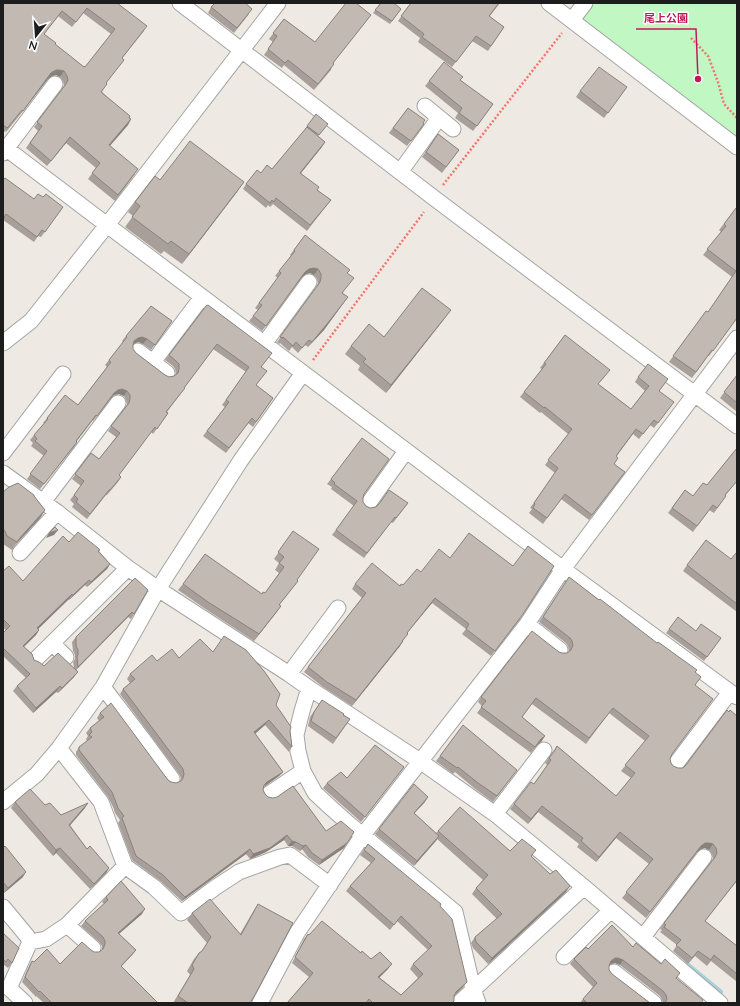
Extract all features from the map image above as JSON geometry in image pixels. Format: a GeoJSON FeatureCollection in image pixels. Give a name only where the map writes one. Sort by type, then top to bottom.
{"type":"FeatureCollection","features":[{"type":"Feature","properties":{"kind":"street"},"geometry":{"type":"LineString","coordinates":[[180,3],[400,172],[737,426]]}},
{"type":"Feature","properties":{"kind":"street"},"geometry":{"type":"LineString","coordinates":[[3,343],[31,321],[278,3]]}},
{"type":"Feature","properties":{"kind":"street"},"geometry":{"type":"LineString","coordinates":[[549,3],[737,147]]}},
{"type":"Feature","properties":{"kind":"street"},"geometry":{"type":"LineString","coordinates":[[572,20],[585,3]]}},
{"type":"Feature","properties":{"kind":"street"},"geometry":{"type":"LineString","coordinates":[[54,84],[4,149],[563,569],[734,694],[675,765]]}},
{"type":"Feature","properties":{"kind":"street"},"geometry":{"type":"LineString","coordinates":[[424,106],[453,129]]}},
{"type":"Feature","properties":{"kind":"street"},"geometry":{"type":"LineString","coordinates":[[400,172],[439,118]]}},
{"type":"Feature","properties":{"kind":"street"},"geometry":{"type":"LineString","coordinates":[[264,344],[309,282]]}},
{"type":"Feature","properties":{"kind":"street"},"geometry":{"type":"LineString","coordinates":[[153,362],[202,297]]}},
{"type":"Feature","properties":{"kind":"street"},"geometry":{"type":"LineString","coordinates":[[260,1003],[298,933],[363,835],[527,624],[563,569],[737,338]]}},
{"type":"Feature","properties":{"kind":"street"},"geometry":{"type":"LineString","coordinates":[[138,351],[168,373]]}},
{"type":"Feature","properties":{"kind":"street"},"geometry":{"type":"LineString","coordinates":[[3,453],[63,374]]}},
{"type":"Feature","properties":{"kind":"street"},"geometry":{"type":"LineString","coordinates":[[3,802],[37,774],[103,687],[158,589],[241,460],[304,374]]}},
{"type":"Feature","properties":{"kind":"street"},"geometry":{"type":"LineString","coordinates":[[46,499],[118,403]]}},
{"type":"Feature","properties":{"kind":"street"},"geometry":{"type":"LineString","coordinates":[[368,504],[406,451]]}},
{"type":"Feature","properties":{"kind":"street"},"geometry":{"type":"LineString","coordinates":[[3,473],[46,499],[58,512],[128,568],[158,589],[292,670],[310,688],[420,761],[495,814],[643,937],[716,1002]]}},
{"type":"Feature","properties":{"kind":"street"},"geometry":{"type":"LineString","coordinates":[[20,553],[58,512]]}},
{"type":"Feature","properties":{"kind":"street"},"geometry":{"type":"LineString","coordinates":[[37,658],[128,568]]}},
{"type":"Feature","properties":{"kind":"street"},"geometry":{"type":"LineString","coordinates":[[292,670],[338,608]]}},
{"type":"Feature","properties":{"kind":"street"},"geometry":{"type":"LineString","coordinates":[[527,624],[560,650]]}},
{"type":"Feature","properties":{"kind":"street"},"geometry":{"type":"LineString","coordinates":[[52,643],[66,657]]}},
{"type":"Feature","properties":{"kind":"street"},"geometry":{"type":"LineString","coordinates":[[103,687],[172,779]]}},
{"type":"Feature","properties":{"kind":"street"},"geometry":{"type":"LineString","coordinates":[[310,688],[296,735],[303,771],[315,793],[348,823],[455,912],[475,996]]}},
{"type":"Feature","properties":{"kind":"street"},"geometry":{"type":"LineString","coordinates":[[58,748],[101,802],[125,866],[154,887],[181,913],[239,872],[280,857],[290,855],[330,885]]}},
{"type":"Feature","properties":{"kind":"street"},"geometry":{"type":"LineString","coordinates":[[495,814],[544,750]]}},
{"type":"Feature","properties":{"kind":"street"},"geometry":{"type":"LineString","coordinates":[[269,794],[303,771]]}},
{"type":"Feature","properties":{"kind":"street"},"geometry":{"type":"LineString","coordinates":[[643,937],[704,857]]}},
{"type":"Feature","properties":{"kind":"street"},"geometry":{"type":"LineString","coordinates":[[30,942],[46,939],[68,925],[125,866]]}},
{"type":"Feature","properties":{"kind":"street"},"geometry":{"type":"LineString","coordinates":[[458,1003],[475,996],[584,887]]}},
{"type":"Feature","properties":{"kind":"street"},"geometry":{"type":"LineString","coordinates":[[3,907],[27,936],[30,942]]}},
{"type":"Feature","properties":{"kind":"street"},"geometry":{"type":"LineString","coordinates":[[564,957],[611,910]]}},
{"type":"Feature","properties":{"kind":"street"},"geometry":{"type":"LineString","coordinates":[[68,925],[93,948]]}},
{"type":"Feature","properties":{"kind":"street"},"geometry":{"type":"LineString","coordinates":[[25,1003],[9,988],[30,942]]}},
{"type":"Feature","properties":{"kind":"street"},"geometry":{"type":"LineString","coordinates":[[614,972],[654,1003]]}},
{"type":"Feature","properties":{"kind":"path"},"geometry":{"type":"LineString","coordinates":[[691,38],[708,56],[718,82],[724,104],[737,118]]}},
{"type":"Feature","properties":{"kind":"green space"},"geometry":{"type":"Polygon","coordinates":[[[593,3],[737,3],[737,137],[580,20],[593,3]]]}},
{"type":"Feature","properties":{"kind":"building"},"geometry":{"type":"Polygon","coordinates":[[[3,3],[117,3],[147,26],[122,58],[124,60],[101,92],[130,116],[129,118],[131,119],[109,145],[138,169],[118,195],[92,173],[100,163],[70,137],[51,161],[30,143],[42,126],[37,122],[68,80],[64,71],[56,70],[51,73],[23,111],[22,110],[7,128],[3,125],[3,3]],[[87,8],[76,22],[62,11],[44,34],[85,67],[115,29],[87,8]]]}},
{"type":"Feature","properties":{"kind":"building"},"geometry":{"type":"Polygon","coordinates":[[[215,3],[245,3],[252,9],[237,28],[211,7],[215,3]]]}},
{"type":"Feature","properties":{"kind":"building"},"geometry":{"type":"Polygon","coordinates":[[[346,3],[356,3],[371,15],[318,84],[288,60],[285,63],[268,49],[277,36],[273,33],[284,19],[315,42],[346,3]]]}},
{"type":"Feature","properties":{"kind":"building"},"geometry":{"type":"Polygon","coordinates":[[[381,3],[394,3],[401,9],[392,21],[375,10],[381,3]]]}},
{"type":"Feature","properties":{"kind":"building"},"geometry":{"type":"Polygon","coordinates":[[[411,3],[499,3],[489,16],[504,27],[491,46],[476,36],[456,62],[422,37],[424,34],[401,16],[411,3]]]}},
{"type":"Feature","properties":{"kind":"building"},"geometry":{"type":"Polygon","coordinates":[[[444,62],[463,77],[460,80],[493,104],[477,126],[459,113],[462,108],[429,81],[444,62]]]}},
{"type":"Feature","properties":{"kind":"building"},"geometry":{"type":"Polygon","coordinates":[[[599,67],[627,87],[608,113],[580,91],[599,67]]]}},
{"type":"Feature","properties":{"kind":"building"},"geometry":{"type":"Polygon","coordinates":[[[408,108],[425,120],[423,123],[424,124],[411,141],[393,128],[408,108]]]}},
{"type":"Feature","properties":{"kind":"building"},"geometry":{"type":"Polygon","coordinates":[[[316,114],[328,124],[319,135],[307,126],[316,114]]]}},
{"type":"Feature","properties":{"kind":"building"},"geometry":{"type":"Polygon","coordinates":[[[307,127],[325,142],[300,173],[319,187],[317,190],[331,200],[310,225],[276,198],[274,202],[272,200],[270,203],[246,184],[257,170],[261,173],[267,165],[272,169],[307,127]]]}},
{"type":"Feature","properties":{"kind":"building"},"geometry":{"type":"Polygon","coordinates":[[[438,134],[459,150],[446,167],[426,152],[438,134]]]}},
{"type":"Feature","properties":{"kind":"building"},"geometry":{"type":"Polygon","coordinates":[[[190,141],[244,182],[189,254],[171,241],[168,244],[132,217],[140,206],[135,202],[155,176],[160,180],[190,141]]]}},
{"type":"Feature","properties":{"kind":"building"},"geometry":{"type":"Polygon","coordinates":[[[5,178],[34,199],[38,194],[43,197],[46,194],[63,207],[45,232],[42,230],[37,237],[6,214],[3,219],[3,180],[5,178]]]}},
{"type":"Feature","properties":{"kind":"building"},"geometry":{"type":"Polygon","coordinates":[[[736,208],[737,318],[696,372],[673,356],[706,311],[708,312],[736,271],[707,249],[726,226],[724,224],[736,208]]]}},
{"type":"Feature","properties":{"kind":"building"},"geometry":{"type":"Polygon","coordinates":[[[305,235],[350,270],[347,273],[354,278],[342,293],[348,297],[312,342],[309,340],[302,348],[296,342],[293,346],[283,337],[280,337],[320,282],[321,274],[318,269],[309,269],[305,272],[266,326],[253,316],[262,305],[259,303],[281,273],[279,271],[295,251],[294,250],[305,235]]]}},
{"type":"Feature","properties":{"kind":"building"},"geometry":{"type":"Polygon","coordinates":[[[422,288],[451,310],[391,385],[363,362],[366,359],[351,346],[369,324],[384,337],[422,288]]]}},
{"type":"Feature","properties":{"kind":"building"},"geometry":{"type":"Polygon","coordinates":[[[208,305],[272,353],[261,367],[267,371],[256,385],[273,398],[256,422],[252,418],[229,448],[207,431],[229,402],[226,400],[249,367],[217,344],[166,412],[168,413],[157,429],[155,427],[119,475],[121,477],[90,514],[76,502],[78,499],[74,495],[84,481],[75,474],[91,453],[99,459],[120,433],[111,426],[129,403],[130,395],[127,391],[122,389],[114,393],[44,484],[30,474],[47,451],[35,441],[37,439],[34,435],[48,419],[47,418],[65,395],[78,405],[111,362],[109,360],[127,337],[126,336],[151,306],[172,321],[155,345],[142,337],[134,341],[133,349],[136,353],[169,377],[178,373],[179,364],[169,355],[208,305]]]}},
{"type":"Feature","properties":{"kind":"building"},"geometry":{"type":"Polygon","coordinates":[[[565,335],[610,370],[598,384],[631,409],[649,386],[638,377],[648,364],[668,379],[659,391],[674,402],[658,423],[654,420],[643,434],[636,429],[616,456],[618,458],[614,464],[625,472],[592,515],[565,494],[547,518],[533,508],[534,503],[558,468],[548,460],[572,429],[524,392],[546,364],[544,363],[565,335]]]}},
{"type":"Feature","properties":{"kind":"building"},"geometry":{"type":"Polygon","coordinates":[[[737,375],[737,403],[724,392],[737,375]]]}},
{"type":"Feature","properties":{"kind":"building"},"geometry":{"type":"Polygon","coordinates":[[[362,438],[389,459],[364,494],[363,502],[370,508],[376,507],[389,490],[408,503],[367,553],[336,530],[357,501],[334,484],[335,483],[331,479],[362,438]]]}},
{"type":"Feature","properties":{"kind":"building"},"geometry":{"type":"Polygon","coordinates":[[[737,448],[737,481],[725,495],[726,496],[717,508],[713,505],[697,526],[672,508],[685,490],[693,496],[703,483],[707,485],[737,448]]]}},
{"type":"Feature","properties":{"kind":"building"},"geometry":{"type":"Polygon","coordinates":[[[18,483],[34,495],[45,510],[17,542],[7,536],[3,529],[3,492],[9,487],[18,483]]]}},
{"type":"Feature","properties":{"kind":"building"},"geometry":{"type":"Polygon","coordinates":[[[55,527],[58,530],[49,533],[55,527]]]}},
{"type":"Feature","properties":{"kind":"building"},"geometry":{"type":"Polygon","coordinates":[[[293,531],[319,549],[297,580],[298,581],[279,605],[281,606],[259,634],[208,602],[183,584],[205,554],[262,594],[263,592],[265,593],[284,567],[279,563],[284,557],[278,552],[293,531]]]}},
{"type":"Feature","properties":{"kind":"building"},"geometry":{"type":"Polygon","coordinates":[[[78,532],[100,550],[98,551],[110,564],[91,582],[89,580],[73,595],[72,594],[37,628],[39,630],[23,646],[32,654],[34,660],[44,666],[58,653],[78,672],[62,688],[60,686],[36,708],[17,686],[30,674],[3,648],[3,633],[10,626],[3,619],[3,571],[9,566],[23,581],[63,536],[69,542],[78,532]]]}},
{"type":"Feature","properties":{"kind":"building"},"geometry":{"type":"Polygon","coordinates":[[[469,533],[513,566],[528,546],[554,566],[523,614],[495,651],[466,629],[469,624],[435,598],[356,700],[327,682],[308,667],[366,593],[355,584],[372,563],[400,586],[401,584],[403,585],[417,569],[421,572],[439,549],[450,558],[469,533]]]}},
{"type":"Feature","properties":{"kind":"building"},"geometry":{"type":"Polygon","coordinates":[[[706,540],[731,559],[737,552],[737,604],[687,565],[706,540]]]}},
{"type":"Feature","properties":{"kind":"building"},"geometry":{"type":"Polygon","coordinates":[[[569,577],[657,643],[658,642],[697,670],[695,672],[701,677],[695,685],[713,699],[672,754],[670,759],[673,766],[683,768],[686,765],[727,710],[729,712],[730,710],[737,716],[737,880],[705,921],[737,946],[737,974],[714,955],[711,960],[698,951],[692,958],[676,945],[681,940],[664,927],[666,925],[664,923],[715,857],[717,853],[713,844],[705,843],[701,846],[650,912],[626,892],[653,859],[620,832],[599,857],[581,841],[583,838],[542,806],[531,819],[514,804],[531,782],[534,784],[551,760],[549,758],[557,746],[616,796],[635,773],[625,765],[649,736],[613,708],[589,738],[536,698],[522,717],[545,736],[535,747],[481,707],[486,701],[481,697],[532,631],[559,652],[567,653],[571,650],[573,645],[570,638],[543,617],[569,577]]]}},
{"type":"Feature","properties":{"kind":"building"},"geometry":{"type":"Polygon","coordinates":[[[135,578],[148,590],[134,614],[132,612],[78,667],[76,637],[135,578]]]}},
{"type":"Feature","properties":{"kind":"building"},"geometry":{"type":"Polygon","coordinates":[[[678,617],[696,631],[701,624],[721,638],[707,657],[669,629],[678,617]]]}},
{"type":"Feature","properties":{"kind":"building"},"geometry":{"type":"Polygon","coordinates":[[[224,636],[246,650],[264,671],[280,694],[276,705],[291,727],[292,747],[269,720],[254,732],[283,772],[264,785],[263,790],[265,794],[268,797],[277,797],[293,786],[326,831],[341,821],[354,832],[347,843],[322,860],[312,853],[306,845],[303,846],[292,841],[287,835],[270,848],[253,854],[250,849],[185,897],[163,875],[136,856],[122,818],[124,816],[118,808],[112,792],[79,750],[79,747],[92,737],[89,735],[92,732],[90,728],[104,717],[100,713],[111,703],[168,780],[176,783],[181,781],[184,774],[183,769],[123,689],[135,679],[130,674],[152,655],[157,661],[172,649],[179,658],[200,639],[213,652],[224,636]]]}},
{"type":"Feature","properties":{"kind":"building"},"geometry":{"type":"Polygon","coordinates":[[[322,700],[350,719],[336,738],[311,721],[314,712],[322,700]]]}},
{"type":"Feature","properties":{"kind":"building"},"geometry":{"type":"Polygon","coordinates":[[[463,725],[517,770],[497,796],[458,767],[457,768],[440,756],[463,725]]]}},
{"type":"Feature","properties":{"kind":"building"},"geometry":{"type":"Polygon","coordinates":[[[375,745],[404,767],[365,817],[327,783],[341,772],[347,778],[375,745]]]}},
{"type":"Feature","properties":{"kind":"building"},"geometry":{"type":"Polygon","coordinates":[[[414,784],[428,797],[414,813],[439,836],[417,861],[379,829],[414,784]]]}},
{"type":"Feature","properties":{"kind":"building"},"geometry":{"type":"Polygon","coordinates":[[[30,789],[45,805],[50,803],[61,815],[88,803],[69,825],[87,849],[90,846],[109,868],[94,884],[60,848],[56,850],[15,802],[30,789]]]}},
{"type":"Feature","properties":{"kind":"building"},"geometry":{"type":"Polygon","coordinates":[[[460,807],[510,851],[522,839],[536,850],[531,856],[550,874],[556,870],[570,886],[492,958],[476,942],[475,937],[502,914],[476,888],[488,875],[438,831],[460,807]]]}},
{"type":"Feature","properties":{"kind":"building"},"geometry":{"type":"Polygon","coordinates":[[[368,844],[441,904],[440,906],[452,919],[467,982],[456,992],[454,996],[454,1003],[373,1003],[369,999],[366,1003],[287,1003],[313,973],[295,957],[308,934],[309,935],[322,921],[361,953],[362,951],[371,959],[380,952],[392,964],[378,977],[401,995],[423,974],[413,964],[432,946],[401,916],[394,925],[350,886],[375,859],[364,850],[368,844]]]}},
{"type":"Feature","properties":{"kind":"building"},"geometry":{"type":"Polygon","coordinates":[[[5,846],[26,872],[8,888],[3,882],[3,848],[5,846]]]}},
{"type":"Feature","properties":{"kind":"building"},"geometry":{"type":"Polygon","coordinates":[[[121,881],[145,909],[118,933],[136,950],[121,966],[158,1003],[52,1003],[25,977],[32,961],[34,962],[47,949],[60,964],[82,942],[94,952],[99,952],[103,949],[105,941],[103,937],[85,921],[108,900],[106,897],[121,881]]]}},
{"type":"Feature","properties":{"kind":"building"},"geometry":{"type":"Polygon","coordinates":[[[210,899],[241,935],[258,904],[293,923],[250,1003],[188,1003],[178,996],[194,969],[192,965],[211,937],[192,913],[210,899]]]}},
{"type":"Feature","properties":{"kind":"building"},"geometry":{"type":"Polygon","coordinates":[[[612,925],[633,947],[636,943],[661,964],[665,959],[680,973],[676,978],[703,1000],[701,1003],[665,1003],[667,999],[663,991],[623,960],[615,958],[611,961],[609,966],[609,970],[612,974],[650,1003],[587,1003],[583,999],[597,983],[574,959],[586,947],[588,949],[612,925]]]}},
{"type":"Feature","properties":{"kind":"building"},"geometry":{"type":"Polygon","coordinates":[[[3,933],[19,948],[12,963],[8,959],[6,962],[3,959],[3,933]]]}},
{"type":"Feature","properties":{"kind":"waterway"},"geometry":{"type":"LineString","coordinates":[[687,965],[720,992]]}},
{"type":"Feature","properties":{"kind":"place","name":"尾上公園"},"geometry":{"type":"Point","coordinates":[698,79]}}]}
